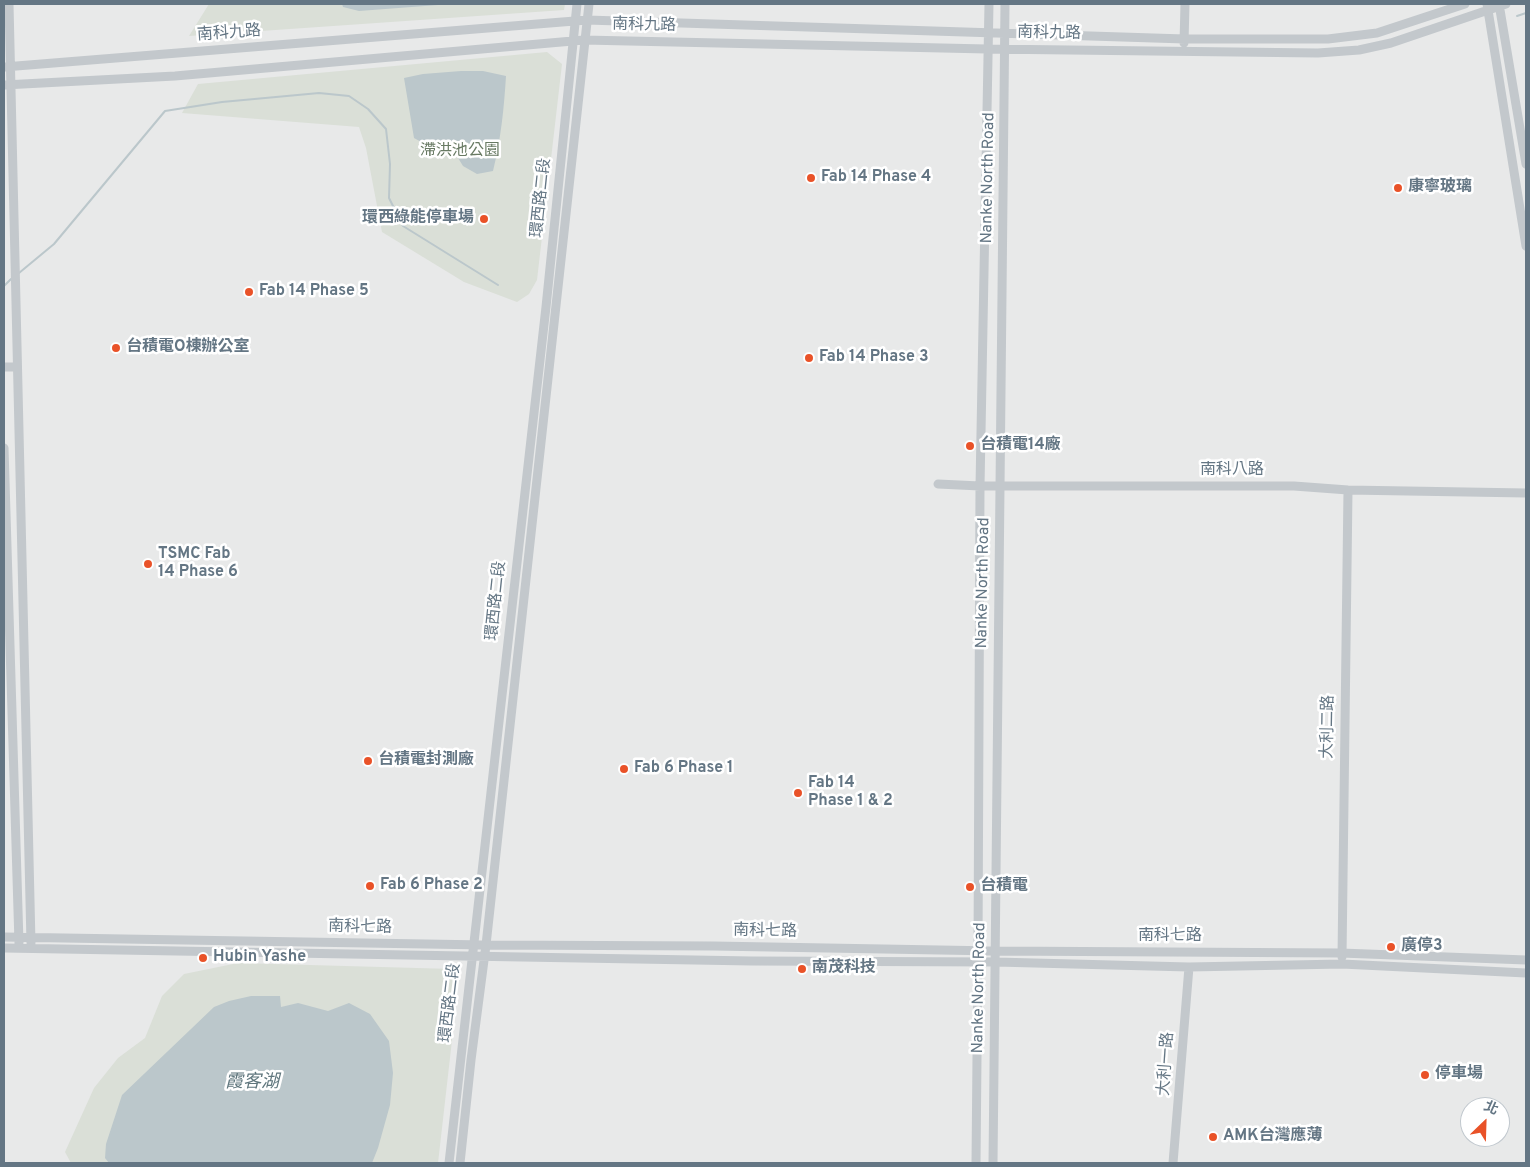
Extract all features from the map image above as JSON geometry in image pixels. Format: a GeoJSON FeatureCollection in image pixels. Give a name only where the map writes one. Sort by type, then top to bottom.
{"type":"FeatureCollection","features":[{"type":"Feature","properties":{"kind":"street"},"geometry":{"type":"LineString","coordinates":[[10,4],[7,85],[15,259],[30,948]]}},
{"type":"Feature","properties":{"kind":"street"},"geometry":{"type":"LineString","coordinates":[[575,22],[577,4]]}},
{"type":"Feature","properties":{"kind":"street"},"geometry":{"type":"LineString","coordinates":[[587,20],[589,4]]}},
{"type":"Feature","properties":{"kind":"street","name":"Nanke North Road"},"geometry":{"type":"LineString","coordinates":[[976,1163],[980,486],[989,4]]}},
{"type":"Feature","properties":{"kind":"street","name":"Nanke North Road"},"geometry":{"type":"LineString","coordinates":[[992,1163],[996,962],[1005,4]]}},
{"type":"Feature","properties":{"kind":"street"},"geometry":{"type":"LineString","coordinates":[[1184,4],[1184,50]]}},
{"type":"Feature","properties":{"kind":"street","name":"南科九路"},"geometry":{"type":"LineString","coordinates":[[7,67],[587,20],[1184,39],[1271,40],[1340,38],[1377,33],[1465,4]]}},
{"type":"Feature","properties":{"kind":"street"},"geometry":{"type":"LineString","coordinates":[[1502,4],[1502,19],[1526,164]]}},
{"type":"Feature","properties":{"kind":"street","name":"南科九路"},"geometry":{"type":"LineString","coordinates":[[573,41],[1299,53],[1359,50],[1391,43],[1487,7],[1502,4]]}},
{"type":"Feature","properties":{"kind":"street"},"geometry":{"type":"LineString","coordinates":[[1487,7],[1526,246]]}},
{"type":"Feature","properties":{"kind":"street","name":"環西路二段"},"geometry":{"type":"LineString","coordinates":[[460,1163],[485,957],[587,20]]}},
{"type":"Feature","properties":{"kind":"street","name":"環西路二段"},"geometry":{"type":"LineString","coordinates":[[449,1163],[546,307],[575,22]]}},
{"type":"Feature","properties":{"kind":"street"},"geometry":{"type":"LineString","coordinates":[[7,85],[175,76],[573,41]]}},
{"type":"Feature","properties":{"kind":"street"},"geometry":{"type":"LineString","coordinates":[[4,366],[17,366]]}},
{"type":"Feature","properties":{"kind":"street"},"geometry":{"type":"LineString","coordinates":[[4,448],[18,948]]}},
{"type":"Feature","properties":{"kind":"street","name":"南科八路"},"geometry":{"type":"LineString","coordinates":[[938,484],[980,486],[1000,484],[1294,486],[1348,490],[1526,493]]}},
{"type":"Feature","properties":{"kind":"street","name":"大利二路"},"geometry":{"type":"LineString","coordinates":[[1342,964],[1348,490]]}},
{"type":"Feature","properties":{"kind":"street","name":"南科七路"},"geometry":{"type":"LineString","coordinates":[[4,937],[474,945],[1341,953],[1526,960]]}},
{"type":"Feature","properties":{"kind":"street","name":"南科七路"},"geometry":{"type":"LineString","coordinates":[[4,948],[752,961],[996,962],[1189,967],[1342,964],[1526,973]]}},
{"type":"Feature","properties":{"kind":"street","name":"大利一路"},"geometry":{"type":"LineString","coordinates":[[1172,1163],[1189,967]]}},
{"type":"Feature","properties":{"kind":"shaded area"},"geometry":{"type":"Polygon","coordinates":[[[4,4],[1526,4],[1526,1163],[4,1163],[4,4]]]}},
{"type":"Feature","properties":{"kind":"green space"},"geometry":{"type":"Polygon","coordinates":[[[209,4],[565,4],[564,10],[189,36],[209,4]]]}},
{"type":"Feature","properties":{"kind":"green space","name":"滯洪池公園"},"geometry":{"type":"Polygon","coordinates":[[[547,52],[562,64],[537,280],[529,294],[517,302],[464,282],[382,232],[366,148],[359,127],[182,113],[198,84],[547,52]]]}},
{"type":"Feature","properties":{"kind":"green space"},"geometry":{"type":"Polygon","coordinates":[[[238,963],[453,969],[459,979],[438,1163],[71,1163],[65,1152],[94,1088],[118,1058],[145,1038],[162,996],[184,974],[238,963]]]}},
{"type":"Feature","properties":{"kind":"water"},"geometry":{"type":"Polygon","coordinates":[[[342,4],[451,4],[359,11],[343,7],[342,4]]]}},
{"type":"Feature","properties":{"kind":"water"},"geometry":{"type":"Polygon","coordinates":[[[483,71],[506,76],[502,124],[493,171],[477,174],[463,166],[455,153],[425,144],[414,138],[404,78],[423,74],[483,71]]]}},
{"type":"Feature","properties":{"kind":"water","name":"霞客湖"},"geometry":{"type":"Polygon","coordinates":[[[251,996],[280,996],[281,1007],[298,1003],[328,1011],[349,1003],[370,1014],[389,1041],[393,1073],[390,1105],[372,1163],[109,1163],[105,1158],[106,1144],[122,1095],[214,1007],[251,996]]]}},
{"type":"Feature","properties":{"kind":"waterway"},"geometry":{"type":"LineString","coordinates":[[1517,16],[1526,13]]}},
{"type":"Feature","properties":{"kind":"waterway"},"geometry":{"type":"LineString","coordinates":[[19,273],[54,244],[165,111],[222,102],[319,93],[349,96],[368,109],[386,129],[390,164],[389,198],[403,226],[498,285]]}},
{"type":"Feature","properties":{"kind":"waterway"},"geometry":{"type":"LineString","coordinates":[[4,286],[11,279]]}},
{"type":"Feature","properties":{"kind":"place","name":"Fab 14 Phase 4"},"geometry":{"type":"Point","coordinates":[811,178]}},
{"type":"Feature","properties":{"kind":"place","name":"康寧玻璃"},"geometry":{"type":"Point","coordinates":[1398,188]}},
{"type":"Feature","properties":{"kind":"place","name":"環西綠能停車場"},"geometry":{"type":"Point","coordinates":[484,219]}},
{"type":"Feature","properties":{"kind":"place","name":"Fab 14 Phase 5"},"geometry":{"type":"Point","coordinates":[249,292]}},
{"type":"Feature","properties":{"kind":"place","name":"台積電O棟辦公室"},"geometry":{"type":"Point","coordinates":[116,348]}},
{"type":"Feature","properties":{"kind":"place","name":"Fab 14 Phase 3"},"geometry":{"type":"Point","coordinates":[809,358]}},
{"type":"Feature","properties":{"kind":"place","name":"台積電14廠"},"geometry":{"type":"Point","coordinates":[970,446]}},
{"type":"Feature","properties":{"kind":"place","name":"TSMC Fab 14 Phase 6"},"geometry":{"type":"Point","coordinates":[148,564]}},
{"type":"Feature","properties":{"kind":"place","name":"台積電封測廠"},"geometry":{"type":"Point","coordinates":[368,761]}},
{"type":"Feature","properties":{"kind":"place","name":"Fab 6 Phase 1"},"geometry":{"type":"Point","coordinates":[624,769]}},
{"type":"Feature","properties":{"kind":"place","name":"Fab 14 Phase 1 & 2"},"geometry":{"type":"Point","coordinates":[798,793]}},
{"type":"Feature","properties":{"kind":"place","name":"Fab 6 Phase 2"},"geometry":{"type":"Point","coordinates":[370,886]}},
{"type":"Feature","properties":{"kind":"place","name":"台積電"},"geometry":{"type":"Point","coordinates":[970,887]}},
{"type":"Feature","properties":{"kind":"place","name":"廣停3"},"geometry":{"type":"Point","coordinates":[1391,947]}},
{"type":"Feature","properties":{"kind":"place","name":"Hubin Yashe"},"geometry":{"type":"Point","coordinates":[203,958]}},
{"type":"Feature","properties":{"kind":"place","name":"南茂科技"},"geometry":{"type":"Point","coordinates":[802,969]}},
{"type":"Feature","properties":{"kind":"place","name":"停車場"},"geometry":{"type":"Point","coordinates":[1425,1075]}},
{"type":"Feature","properties":{"kind":"place","name":"AMK台灣應薄"},"geometry":{"type":"Point","coordinates":[1213,1137]}}]}
